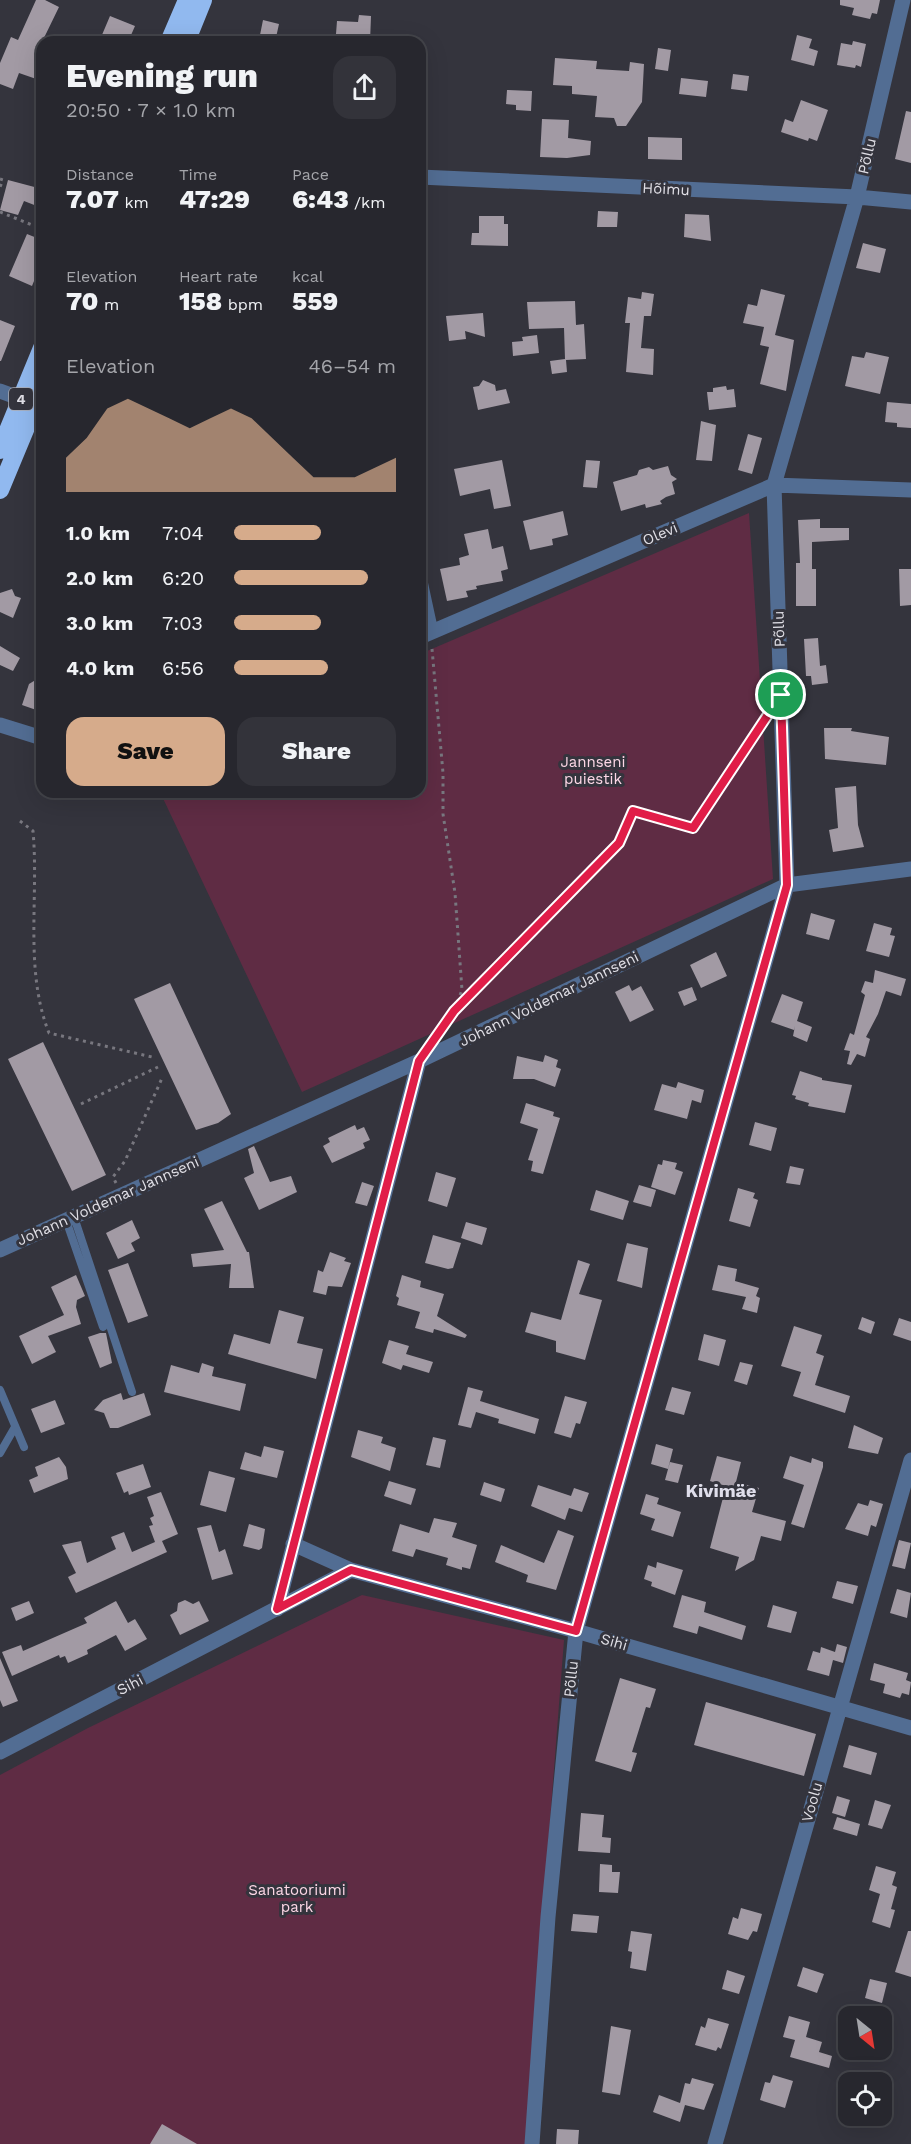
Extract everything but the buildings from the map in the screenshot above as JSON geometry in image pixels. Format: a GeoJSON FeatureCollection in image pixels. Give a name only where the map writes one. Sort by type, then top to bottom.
{"type":"FeatureCollection","features":[{"type":"Feature","properties":{"kind":"highway"},"geometry":{"type":"LineString","coordinates":[[172,36],[187,0]]}},
{"type":"Feature","properties":{"kind":"highway"},"geometry":{"type":"LineString","coordinates":[[188,36],[203,0]]}},
{"type":"Feature","properties":{"kind":"highway","name":"4"},"geometry":{"type":"LineString","coordinates":[[0,490],[33,397],[36,381]]}},
{"type":"Feature","properties":{"kind":"highway","name":"4"},"geometry":{"type":"LineString","coordinates":[[0,450],[33,397]]}},
{"type":"Feature","properties":{"kind":"street","name":"Põllu"},"geometry":{"type":"LineString","coordinates":[[532,2144],[548,1917],[576,1631],[787,885],[774,485],[857,197],[903,0]]}},
{"type":"Feature","properties":{"kind":"street","name":"Hõimu"},"geometry":{"type":"LineString","coordinates":[[426,177],[857,197],[911,202]]}},
{"type":"Feature","properties":{"kind":"street"},"geometry":{"type":"LineString","coordinates":[[0,391],[33,397]]}},
{"type":"Feature","properties":{"kind":"street","name":"Olevi"},"geometry":{"type":"LineString","coordinates":[[426,635],[774,485],[911,490]]}},
{"type":"Feature","properties":{"kind":"street"},"geometry":{"type":"LineString","coordinates":[[0,725],[36,736]]}},
{"type":"Feature","properties":{"kind":"street","name":"Johann Voldemar Jannseni"},"geometry":{"type":"LineString","coordinates":[[0,1250],[419,1061],[787,885],[911,869]]}},
{"type":"Feature","properties":{"kind":"street"},"geometry":{"type":"LineString","coordinates":[[277,1609],[419,1061]]}},
{"type":"Feature","properties":{"kind":"street","name":"Voolu"},"geometry":{"type":"LineString","coordinates":[[715,2144],[911,1460]]}},
{"type":"Feature","properties":{"kind":"street"},"geometry":{"type":"LineString","coordinates":[[293,1544],[351,1570]]}},
{"type":"Feature","properties":{"kind":"street","name":"Sihi"},"geometry":{"type":"LineString","coordinates":[[0,1752],[351,1570],[576,1631],[911,1728]]}},
{"type":"Feature","properties":{"kind":"lane"},"geometry":{"type":"LineString","coordinates":[[70,1219],[103,1327]]}},
{"type":"Feature","properties":{"kind":"lane"},"geometry":{"type":"LineString","coordinates":[[70,1219],[132,1392]]}},
{"type":"Feature","properties":{"kind":"lane"},"geometry":{"type":"LineString","coordinates":[[0,1390],[24,1447]]}},
{"type":"Feature","properties":{"kind":"lane"},"geometry":{"type":"LineString","coordinates":[[0,1454],[15,1426]]}},
{"type":"Feature","properties":{"kind":"path"},"geometry":{"type":"LineString","coordinates":[[0,179],[3,180],[0,187]]}},
{"type":"Feature","properties":{"kind":"path"},"geometry":{"type":"LineString","coordinates":[[0,212],[36,227]]}},
{"type":"Feature","properties":{"kind":"path"},"geometry":{"type":"LineString","coordinates":[[426,635],[443,773],[443,814],[460,946],[462,990],[454,1011]]}},
{"type":"Feature","properties":{"kind":"path"},"geometry":{"type":"LineString","coordinates":[[419,1061],[454,1011],[619,843],[633,811],[693,828],[781,695]]}},
{"type":"Feature","properties":{"kind":"path"},"geometry":{"type":"LineString","coordinates":[[20,820],[33,831],[36,868],[33,948],[40,1012],[48,1033],[152,1057]]}},
{"type":"Feature","properties":{"kind":"path"},"geometry":{"type":"LineString","coordinates":[[81,1104],[158,1067]]}},
{"type":"Feature","properties":{"kind":"path"},"geometry":{"type":"LineString","coordinates":[[122,1195],[113,1177],[125,1161],[163,1076]]}},
{"type":"Feature","properties":{"kind":"green space","name":"Jannseni puiestik"},"geometry":{"type":"Polygon","coordinates":[[[749,513],[773,879],[302,1092],[163,798],[426,798],[426,651],[749,513]]]}},
{"type":"Feature","properties":{"kind":"green space","name":"Sanatooriumi park"},"geometry":{"type":"Polygon","coordinates":[[[362,1595],[564,1640],[525,2144],[0,2144],[0,1775],[88,1728],[362,1595]]]}},
{"type":"Feature","properties":{"kind":"district","name":"Kivimäe"},"geometry":{"type":"Point","coordinates":[721,1490]}},
{"type":"Feature","properties":{"kind":"route"},"geometry":{"type":"LineString","coordinates":[[781,695],[787,885],[576,1631],[351,1570],[277,1609],[419,1061],[454,1011],[619,843],[633,811],[693,828],[781,695]]}}]}
